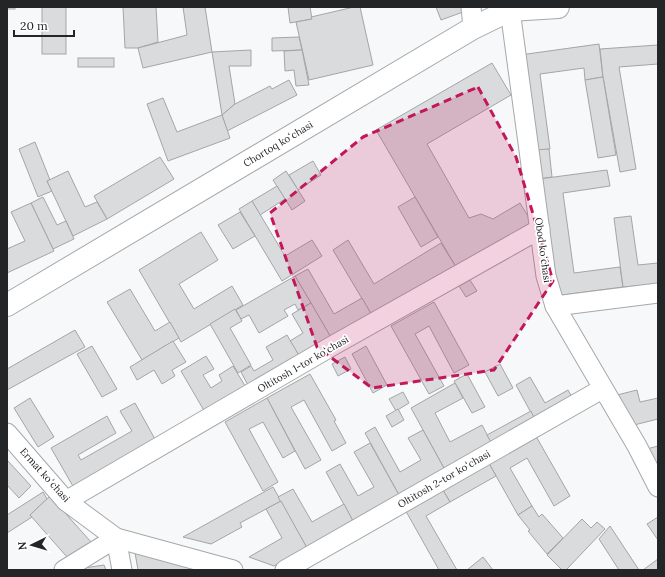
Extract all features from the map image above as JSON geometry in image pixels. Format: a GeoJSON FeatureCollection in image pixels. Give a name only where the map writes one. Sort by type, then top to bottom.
{"type":"FeatureCollection","features":[{"type":"Feature","properties":{"kind":"main road","name":"Chortoq koʻchasi"},"geometry":{"type":"LineString","coordinates":[[7,305],[472,18],[510,10],[558,7]]}},
{"type":"Feature","properties":{"kind":"street","name":"Obod koʻchasi"},"geometry":{"type":"LineString","coordinates":[[510,10],[546,276],[555,306],[602,389],[637,446],[658,487]]}},
{"type":"Feature","properties":{"kind":"street","name":"Oltitosh 1-tor koʻchasi"},"geometry":{"type":"LineString","coordinates":[[66,501],[332,346],[540,229]]}},
{"type":"Feature","properties":{"kind":"street"},"geometry":{"type":"LineString","coordinates":[[555,306],[658,293]]}},
{"type":"Feature","properties":{"kind":"street","name":"Oltitosh 2-tor koʻchasi"},"geometry":{"type":"LineString","coordinates":[[285,570],[602,389]]}},
{"type":"Feature","properties":{"kind":"street","name":"Ermat koʻchasi"},"geometry":{"type":"LineString","coordinates":[[7,433],[66,501],[116,538]]}},
{"type":"Feature","properties":{"kind":"street"},"geometry":{"type":"LineString","coordinates":[[116,538],[122,570]]}},
{"type":"Feature","properties":{"kind":"street"},"geometry":{"type":"LineString","coordinates":[[64,570],[116,538],[233,570]]}},
{"type":"Feature","properties":{"kind":"highlighted area"},"geometry":{"type":"Polygon","coordinates":[[[478,87],[516,157],[553,281],[494,370],[372,388],[317,347],[270,213],[363,137],[478,87]]]}},
{"type":"Feature","properties":{"kind":"building"},"geometry":{"type":"Polygon","coordinates":[[[7,7],[15,7],[15,9],[7,9],[7,7]]]}},
{"type":"Feature","properties":{"kind":"building"},"geometry":{"type":"Polygon","coordinates":[[[42,7],[66,7],[66,54],[42,54],[42,7]]]}},
{"type":"Feature","properties":{"kind":"building"},"geometry":{"type":"Polygon","coordinates":[[[123,7],[156,7],[158,42],[138,48],[125,48],[123,7]]]}},
{"type":"Feature","properties":{"kind":"building"},"geometry":{"type":"Polygon","coordinates":[[[183,7],[205,7],[212,52],[143,68],[138,48],[187,35],[183,7]]]}},
{"type":"Feature","properties":{"kind":"building"},"geometry":{"type":"Polygon","coordinates":[[[288,7],[310,7],[312,19],[290,23],[288,7]]]}},
{"type":"Feature","properties":{"kind":"building"},"geometry":{"type":"Polygon","coordinates":[[[354,7],[360,7],[373,65],[309,80],[296,22],[354,7]]]}},
{"type":"Feature","properties":{"kind":"building"},"geometry":{"type":"Polygon","coordinates":[[[436,7],[462,7],[463,12],[441,20],[436,7]]]}},
{"type":"Feature","properties":{"kind":"building"},"geometry":{"type":"Polygon","coordinates":[[[299,37],[302,50],[272,51],[272,38],[299,37]]]}},
{"type":"Feature","properties":{"kind":"building"},"geometry":{"type":"Polygon","coordinates":[[[599,44],[603,77],[585,80],[584,68],[540,74],[550,149],[532,151],[520,55],[599,44]]]}},
{"type":"Feature","properties":{"kind":"building"},"geometry":{"type":"Polygon","coordinates":[[[658,45],[658,64],[619,67],[636,169],[620,172],[603,77],[600,49],[658,45]]]}},
{"type":"Feature","properties":{"kind":"building"},"geometry":{"type":"Polygon","coordinates":[[[251,50],[251,66],[229,66],[235,104],[222,115],[212,52],[251,50]]]}},
{"type":"Feature","properties":{"kind":"building"},"geometry":{"type":"Polygon","coordinates":[[[302,50],[309,85],[296,86],[294,70],[285,71],[284,51],[302,50]]]}},
{"type":"Feature","properties":{"kind":"building"},"geometry":{"type":"Polygon","coordinates":[[[78,58],[114,58],[114,67],[78,67],[78,58]]]}},
{"type":"Feature","properties":{"kind":"building"},"geometry":{"type":"Polygon","coordinates":[[[492,63],[511,95],[427,144],[469,218],[481,214],[493,219],[520,203],[532,223],[456,267],[376,130],[492,63]]]}},
{"type":"Feature","properties":{"kind":"building"},"geometry":{"type":"Polygon","coordinates":[[[603,77],[616,155],[598,158],[585,80],[603,77]]]}},
{"type":"Feature","properties":{"kind":"building"},"geometry":{"type":"Polygon","coordinates":[[[289,80],[297,95],[227,131],[222,115],[235,104],[270,86],[272,89],[289,80]]]}},
{"type":"Feature","properties":{"kind":"building"},"geometry":{"type":"Polygon","coordinates":[[[163,98],[177,132],[222,115],[230,138],[168,161],[147,104],[163,98]]]}},
{"type":"Feature","properties":{"kind":"building"},"geometry":{"type":"Polygon","coordinates":[[[35,142],[50,180],[47,181],[52,191],[38,197],[19,149],[35,142]]]}},
{"type":"Feature","properties":{"kind":"building"},"geometry":{"type":"Polygon","coordinates":[[[549,149],[552,177],[539,179],[535,150],[549,149]]]}},
{"type":"Feature","properties":{"kind":"building"},"geometry":{"type":"Polygon","coordinates":[[[160,157],[174,179],[107,219],[94,196],[160,157]]]}},
{"type":"Feature","properties":{"kind":"building"},"geometry":{"type":"Polygon","coordinates":[[[313,161],[321,175],[298,190],[289,175],[313,161]]]}},
{"type":"Feature","properties":{"kind":"building"},"geometry":{"type":"Polygon","coordinates":[[[607,170],[610,186],[563,193],[574,273],[620,267],[623,287],[554,296],[539,179],[607,170]]]}},
{"type":"Feature","properties":{"kind":"building"},"geometry":{"type":"Polygon","coordinates":[[[68,171],[85,207],[97,202],[107,219],[73,236],[47,181],[68,171]]]}},
{"type":"Feature","properties":{"kind":"building"},"geometry":{"type":"Polygon","coordinates":[[[286,171],[305,201],[292,210],[273,180],[286,171]]]}},
{"type":"Feature","properties":{"kind":"building"},"geometry":{"type":"Polygon","coordinates":[[[277,186],[285,199],[260,215],[252,201],[277,186]]]}},
{"type":"Feature","properties":{"kind":"building"},"geometry":{"type":"Polygon","coordinates":[[[43,197],[57,225],[66,221],[74,239],[53,249],[31,203],[43,197]]]}},
{"type":"Feature","properties":{"kind":"building"},"geometry":{"type":"Polygon","coordinates":[[[415,197],[438,237],[421,247],[398,207],[415,197]]]}},
{"type":"Feature","properties":{"kind":"building"},"geometry":{"type":"Polygon","coordinates":[[[252,201],[285,256],[312,240],[322,256],[282,281],[239,209],[252,201]]]}},
{"type":"Feature","properties":{"kind":"building"},"geometry":{"type":"Polygon","coordinates":[[[31,203],[54,251],[7,273],[7,249],[25,241],[11,212],[31,203]]]}},
{"type":"Feature","properties":{"kind":"building"},"geometry":{"type":"Polygon","coordinates":[[[240,212],[255,236],[233,249],[218,225],[240,212]]]}},
{"type":"Feature","properties":{"kind":"building"},"geometry":{"type":"Polygon","coordinates":[[[631,216],[638,265],[658,263],[658,284],[623,287],[614,218],[631,216]]]}},
{"type":"Feature","properties":{"kind":"building"},"geometry":{"type":"Polygon","coordinates":[[[201,232],[218,260],[179,284],[194,309],[232,286],[243,305],[181,342],[139,270],[201,232]]]}},
{"type":"Feature","properties":{"kind":"building"},"geometry":{"type":"Polygon","coordinates":[[[348,240],[374,284],[441,243],[456,267],[373,317],[333,250],[348,240]]]}},
{"type":"Feature","properties":{"kind":"building"},"geometry":{"type":"Polygon","coordinates":[[[308,269],[334,314],[362,298],[373,317],[333,341],[295,276],[308,269]]]}},
{"type":"Feature","properties":{"kind":"building"},"geometry":{"type":"Polygon","coordinates":[[[295,276],[311,303],[298,310],[295,304],[284,310],[288,316],[259,333],[249,315],[241,319],[236,310],[295,276]]]}},
{"type":"Feature","properties":{"kind":"building"},"geometry":{"type":"Polygon","coordinates":[[[470,280],[477,291],[466,297],[459,286],[470,280]]]}},
{"type":"Feature","properties":{"kind":"building"},"geometry":{"type":"Polygon","coordinates":[[[130,289],[155,331],[170,322],[179,338],[142,360],[107,302],[130,289]]]}},
{"type":"Feature","properties":{"kind":"building"},"geometry":{"type":"Polygon","coordinates":[[[434,302],[469,365],[454,373],[429,326],[415,334],[444,386],[429,394],[391,326],[434,302]]]}},
{"type":"Feature","properties":{"kind":"building"},"geometry":{"type":"Polygon","coordinates":[[[311,303],[333,341],[301,359],[290,341],[303,333],[292,314],[311,303]]]}},
{"type":"Feature","properties":{"kind":"building"},"geometry":{"type":"Polygon","coordinates":[[[235,309],[242,321],[230,328],[251,365],[238,373],[210,324],[235,309]]]}},
{"type":"Feature","properties":{"kind":"building"},"geometry":{"type":"Polygon","coordinates":[[[75,330],[85,347],[7,390],[7,369],[75,330]]]}},
{"type":"Feature","properties":{"kind":"building"},"geometry":{"type":"Polygon","coordinates":[[[287,335],[301,359],[250,389],[241,372],[251,366],[254,371],[273,360],[266,347],[287,335]]]}},
{"type":"Feature","properties":{"kind":"building"},"geometry":{"type":"Polygon","coordinates":[[[173,341],[186,362],[172,370],[175,376],[162,384],[154,370],[137,380],[130,367],[173,341]]]}},
{"type":"Feature","properties":{"kind":"building"},"geometry":{"type":"Polygon","coordinates":[[[92,346],[117,389],[102,397],[77,354],[92,346]]]}},
{"type":"Feature","properties":{"kind":"building"},"geometry":{"type":"Polygon","coordinates":[[[366,346],[387,385],[373,393],[352,354],[366,346]]]}},
{"type":"Feature","properties":{"kind":"building"},"geometry":{"type":"Polygon","coordinates":[[[206,356],[214,369],[203,375],[211,388],[222,381],[219,375],[233,366],[247,389],[206,414],[181,371],[206,356]]]}},
{"type":"Feature","properties":{"kind":"building"},"geometry":{"type":"Polygon","coordinates":[[[345,357],[351,369],[338,376],[332,364],[345,357]]]}},
{"type":"Feature","properties":{"kind":"building"},"geometry":{"type":"Polygon","coordinates":[[[500,364],[513,388],[498,396],[485,372],[500,364]]]}},
{"type":"Feature","properties":{"kind":"building"},"geometry":{"type":"Polygon","coordinates":[[[310,374],[336,420],[334,421],[346,443],[332,451],[304,400],[291,407],[321,460],[305,469],[267,398],[310,374]]]}},
{"type":"Feature","properties":{"kind":"building"},"geometry":{"type":"Polygon","coordinates":[[[467,374],[485,407],[472,413],[454,381],[467,374]]]}},
{"type":"Feature","properties":{"kind":"building"},"geometry":{"type":"Polygon","coordinates":[[[530,377],[545,403],[568,390],[573,399],[535,420],[516,385],[530,377]]]}},
{"type":"Feature","properties":{"kind":"building"},"geometry":{"type":"Polygon","coordinates":[[[455,383],[463,398],[435,413],[450,442],[482,425],[492,444],[445,470],[411,408],[455,383]]]}},
{"type":"Feature","properties":{"kind":"building"},"geometry":{"type":"Polygon","coordinates":[[[637,390],[640,402],[658,398],[658,419],[630,426],[613,396],[637,390]]]}},
{"type":"Feature","properties":{"kind":"building"},"geometry":{"type":"Polygon","coordinates":[[[403,392],[409,403],[396,411],[389,399],[403,392]]]}},
{"type":"Feature","properties":{"kind":"building"},"geometry":{"type":"Polygon","coordinates":[[[30,398],[54,437],[38,447],[14,408],[30,398]]]}},
{"type":"Feature","properties":{"kind":"building"},"geometry":{"type":"Polygon","coordinates":[[[267,398],[295,451],[283,458],[263,422],[249,429],[278,482],[263,491],[225,422],[267,398]]]}},
{"type":"Feature","properties":{"kind":"building"},"geometry":{"type":"Polygon","coordinates":[[[135,403],[156,441],[74,488],[51,448],[107,416],[116,433],[78,455],[81,460],[132,431],[120,411],[135,403]]]}},
{"type":"Feature","properties":{"kind":"building"},"geometry":{"type":"Polygon","coordinates":[[[398,409],[404,420],[392,427],[386,416],[398,409]]]}},
{"type":"Feature","properties":{"kind":"building"},"geometry":{"type":"Polygon","coordinates":[[[531,411],[535,420],[492,444],[487,435],[531,411]]]}},
{"type":"Feature","properties":{"kind":"building"},"geometry":{"type":"Polygon","coordinates":[[[375,427],[400,472],[421,460],[408,438],[423,430],[445,470],[399,495],[365,433],[375,427]]]}},
{"type":"Feature","properties":{"kind":"building"},"geometry":{"type":"Polygon","coordinates":[[[533,431],[570,496],[554,506],[527,458],[510,468],[532,506],[518,515],[486,458],[533,431]]]}},
{"type":"Feature","properties":{"kind":"building"},"geometry":{"type":"Polygon","coordinates":[[[370,443],[399,495],[353,521],[326,472],[340,464],[358,496],[374,487],[354,452],[370,443]]]}},
{"type":"Feature","properties":{"kind":"building"},"geometry":{"type":"Polygon","coordinates":[[[658,446],[658,478],[643,450],[658,446]]]}},
{"type":"Feature","properties":{"kind":"building"},"geometry":{"type":"Polygon","coordinates":[[[486,458],[496,476],[450,502],[440,485],[486,458]]]}},
{"type":"Feature","properties":{"kind":"building"},"geometry":{"type":"Polygon","coordinates":[[[7,460],[31,486],[19,498],[7,485],[7,460]]]}},
{"type":"Feature","properties":{"kind":"building"},"geometry":{"type":"Polygon","coordinates":[[[440,485],[450,502],[426,516],[457,570],[439,570],[403,506],[440,485]]]}},
{"type":"Feature","properties":{"kind":"building"},"geometry":{"type":"Polygon","coordinates":[[[273,487],[281,501],[240,523],[242,527],[211,544],[183,537],[273,487]]]}},
{"type":"Feature","properties":{"kind":"building"},"geometry":{"type":"Polygon","coordinates":[[[293,489],[312,522],[344,504],[353,521],[307,548],[278,497],[293,489]]]}},
{"type":"Feature","properties":{"kind":"building"},"geometry":{"type":"Polygon","coordinates":[[[43,492],[47,499],[30,515],[32,517],[7,533],[7,515],[43,492]]]}},
{"type":"Feature","properties":{"kind":"building"},"geometry":{"type":"Polygon","coordinates":[[[50,496],[91,542],[67,557],[30,515],[50,496]]]}},
{"type":"Feature","properties":{"kind":"building"},"geometry":{"type":"Polygon","coordinates":[[[281,501],[307,548],[274,566],[249,557],[282,538],[266,509],[281,501]]]}},
{"type":"Feature","properties":{"kind":"building"},"geometry":{"type":"Polygon","coordinates":[[[532,506],[539,517],[542,514],[563,538],[547,554],[528,531],[530,530],[518,515],[532,506]]]}},
{"type":"Feature","properties":{"kind":"building"},"geometry":{"type":"Polygon","coordinates":[[[658,517],[658,540],[647,524],[658,517]]]}},
{"type":"Feature","properties":{"kind":"building"},"geometry":{"type":"Polygon","coordinates":[[[582,519],[591,528],[597,522],[605,529],[566,570],[562,570],[547,555],[582,519]]]}},
{"type":"Feature","properties":{"kind":"building"},"geometry":{"type":"Polygon","coordinates":[[[610,526],[639,570],[619,570],[599,539],[610,526]]]}},
{"type":"Feature","properties":{"kind":"building"},"geometry":{"type":"Polygon","coordinates":[[[134,547],[208,570],[138,570],[134,547]]]}},
{"type":"Feature","properties":{"kind":"building"},"geometry":{"type":"Polygon","coordinates":[[[483,557],[493,570],[467,570],[483,557]]]}},
{"type":"Feature","properties":{"kind":"building"},"geometry":{"type":"Polygon","coordinates":[[[658,559],[658,570],[643,570],[658,559]]]}},
{"type":"Feature","properties":{"kind":"building"},"geometry":{"type":"Polygon","coordinates":[[[104,565],[106,570],[85,570],[84,568],[104,565]]]}}]}
